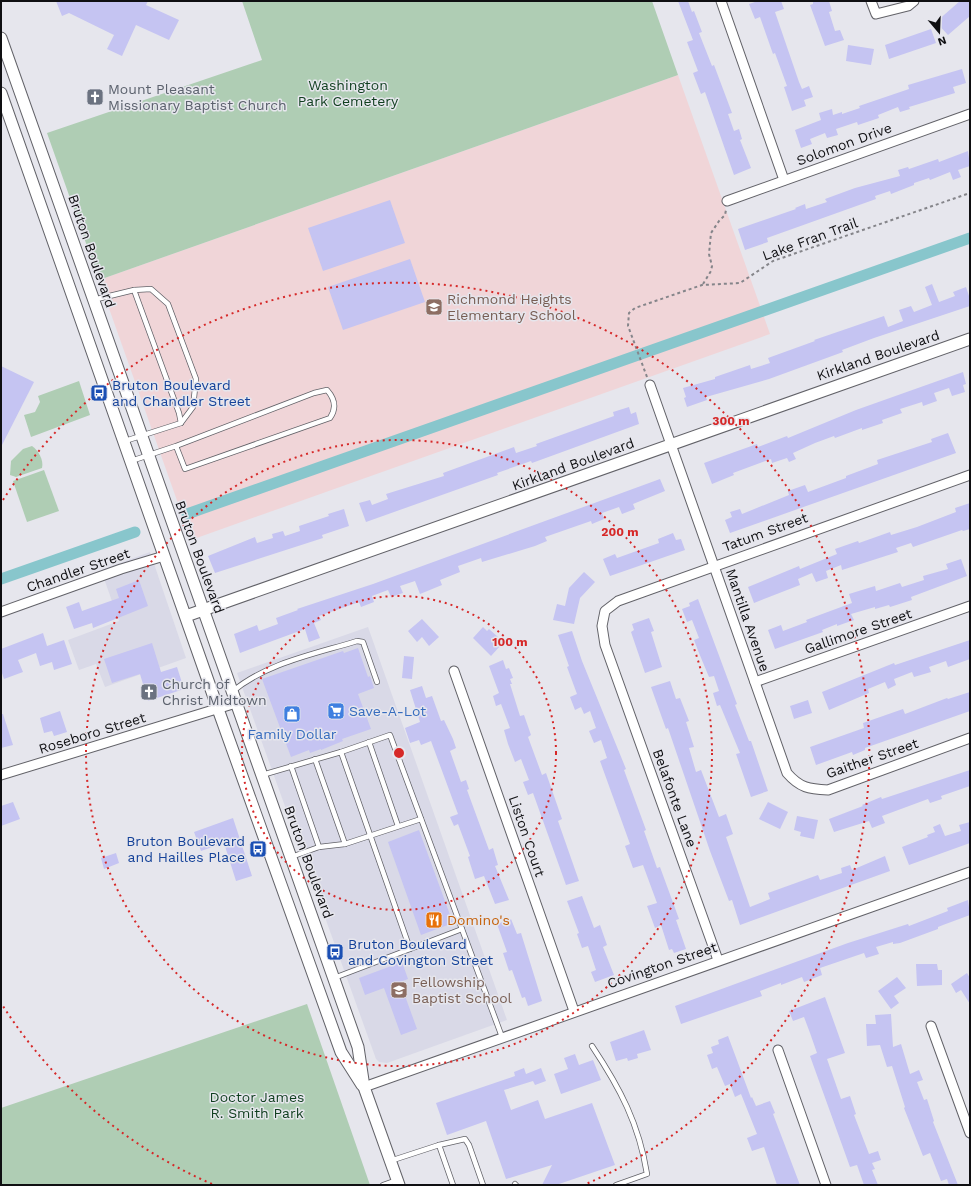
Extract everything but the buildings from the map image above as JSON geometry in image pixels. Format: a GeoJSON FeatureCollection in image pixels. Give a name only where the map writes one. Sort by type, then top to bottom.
{"type":"FeatureCollection","features":[{"type":"Feature","properties":{"kind":"street"},"geometry":{"type":"LineString","coordinates":[[721,1],[784,180]]}},
{"type":"Feature","properties":{"kind":"street"},"geometry":{"type":"LineString","coordinates":[[871,1],[876,14],[908,6],[914,1]]}},
{"type":"Feature","properties":{"kind":"street","name":"Bruton Boulevard"},"geometry":{"type":"LineString","coordinates":[[1,38],[358,1047],[364,1087],[398,1184]]}},
{"type":"Feature","properties":{"kind":"street"},"geometry":{"type":"LineString","coordinates":[[2,101],[22,96]]}},
{"type":"Feature","properties":{"kind":"street","name":"Bruton Boulevard"},"geometry":{"type":"LineString","coordinates":[[2,101],[76,305],[218,709],[341,1052],[364,1087]]}},
{"type":"Feature","properties":{"kind":"street","name":"Solomon Drive"},"geometry":{"type":"LineString","coordinates":[[727,201],[970,114]]}},
{"type":"Feature","properties":{"kind":"street"},"geometry":{"type":"LineString","coordinates":[[76,305],[93,300]]}},
{"type":"Feature","properties":{"kind":"street","name":"Kirkland Boulevard"},"geometry":{"type":"LineString","coordinates":[[186,616],[970,339]]}},
{"type":"Feature","properties":{"kind":"street","name":"Mantilla Avenue"},"geometry":{"type":"LineString","coordinates":[[650,385],[787,773]]}},
{"type":"Feature","properties":{"kind":"street","name":"Tatum Street"},"geometry":{"type":"LineString","coordinates":[[605,644],[602,626],[605,611],[618,601],[970,475]]}},
{"type":"Feature","properties":{"kind":"street","name":"Chandler Street"},"geometry":{"type":"LineString","coordinates":[[1,612],[121,569],[164,556]]}},
{"type":"Feature","properties":{"kind":"street","name":"Gallimore Street"},"geometry":{"type":"LineString","coordinates":[[755,682],[970,606]]}},
{"type":"Feature","properties":{"kind":"street","name":"Belafonte Lane"},"geometry":{"type":"LineString","coordinates":[[605,644],[718,960]]}},
{"type":"Feature","properties":{"kind":"street","name":"Liston Court"},"geometry":{"type":"LineString","coordinates":[[454,671],[574,1011]]}},
{"type":"Feature","properties":{"kind":"street","name":"Roseboro Street"},"geometry":{"type":"LineString","coordinates":[[1,775],[236,703]]}},
{"type":"Feature","properties":{"kind":"street","name":"Gaither Street"},"geometry":{"type":"LineString","coordinates":[[787,773],[797,784],[812,789],[828,790],[970,738]]}},
{"type":"Feature","properties":{"kind":"street"},"geometry":{"type":"LineString","coordinates":[[274,864],[291,857]]}},
{"type":"Feature","properties":{"kind":"street","name":"Covington Street"},"geometry":{"type":"LineString","coordinates":[[364,1087],[574,1011],[970,872]]}},
{"type":"Feature","properties":{"kind":"street"},"geometry":{"type":"LineString","coordinates":[[306,955],[324,949]]}},
{"type":"Feature","properties":{"kind":"street"},"geometry":{"type":"LineString","coordinates":[[931,1026],[970,1132]]}},
{"type":"Feature","properties":{"kind":"street"},"geometry":{"type":"LineString","coordinates":[[778,1050],[826,1185]]}},
{"type":"Feature","properties":{"kind":"lane"},"geometry":{"type":"LineString","coordinates":[[93,300],[134,290],[151,289],[168,304],[196,379],[193,407],[181,423],[124,441]]}},
{"type":"Feature","properties":{"kind":"lane"},"geometry":{"type":"LineString","coordinates":[[134,290],[179,413],[181,423]]}},
{"type":"Feature","properties":{"kind":"lane"},"geometry":{"type":"LineString","coordinates":[[131,461],[176,446],[314,393],[327,390],[333,396],[335,403],[334,410],[330,418],[186,469],[176,446]]}},
{"type":"Feature","properties":{"kind":"lane"},"geometry":{"type":"LineString","coordinates":[[232,692],[246,681],[269,670],[357,640],[363,642],[377,682]]}},
{"type":"Feature","properties":{"kind":"lane"},"geometry":{"type":"LineString","coordinates":[[262,775],[340,752],[390,735],[502,1037]]}},
{"type":"Feature","properties":{"kind":"lane"},"geometry":{"type":"LineString","coordinates":[[369,742],[398,826]]}},
{"type":"Feature","properties":{"kind":"lane"},"geometry":{"type":"LineString","coordinates":[[340,752],[410,949]]}},
{"type":"Feature","properties":{"kind":"lane"},"geometry":{"type":"LineString","coordinates":[[315,759],[345,844]]}},
{"type":"Feature","properties":{"kind":"lane"},"geometry":{"type":"LineString","coordinates":[[291,766],[319,847]]}},
{"type":"Feature","properties":{"kind":"lane"},"geometry":{"type":"LineString","coordinates":[[291,857],[319,847],[345,844],[421,819]]}},
{"type":"Feature","properties":{"kind":"lane"},"geometry":{"type":"LineString","coordinates":[[334,978],[462,929]]}},
{"type":"Feature","properties":{"kind":"lane"},"geometry":{"type":"LineString","coordinates":[[592,1046],[621,1092],[633,1118],[643,1148],[647,1174],[616,1185]]}},
{"type":"Feature","properties":{"kind":"lane"},"geometry":{"type":"LineString","coordinates":[[390,1161],[439,1145],[465,1139],[469,1145],[483,1185]]}},
{"type":"Feature","properties":{"kind":"lane"},"geometry":{"type":"LineString","coordinates":[[439,1145],[453,1185]]}},
{"type":"Feature","properties":{"kind":"lane"},"geometry":{"type":"LineString","coordinates":[[382,1185],[398,1184]]}},
{"type":"Feature","properties":{"kind":"path","name":"Lake Fran Trail"},"geometry":{"type":"LineString","coordinates":[[645,373],[627,319],[629,313],[635,308],[702,285],[740,283],[773,261],[970,192]]}},
{"type":"Feature","properties":{"kind":"path"},"geometry":{"type":"LineString","coordinates":[[702,285],[711,271],[712,266],[709,254],[711,233],[725,215],[727,201]]}},
{"type":"Feature","properties":{"kind":"shaded area","name":"Richmond Heights Elementary School"},"geometry":{"type":"Polygon","coordinates":[[[678,75],[770,334],[191,540],[99,280],[678,75]]]}},
{"type":"Feature","properties":{"kind":"shaded area"},"geometry":{"type":"Polygon","coordinates":[[[150,552],[186,658],[105,687],[96,664],[79,670],[68,640],[119,621],[101,570],[150,552]]]}},
{"type":"Feature","properties":{"kind":"shaded area"},"geometry":{"type":"Polygon","coordinates":[[[368,627],[507,1020],[387,1063],[379,1062],[376,1059],[237,673],[368,627]]]}},
{"type":"Feature","properties":{"kind":"green space","name":"Washington Park Cemetery"},"geometry":{"type":"Polygon","coordinates":[[[242,1],[652,1],[678,75],[99,280],[47,133],[262,60],[242,1]]]}},
{"type":"Feature","properties":{"kind":"green space"},"geometry":{"type":"Polygon","coordinates":[[[79,381],[90,415],[31,437],[24,415],[35,412],[40,402],[38,396],[79,381]]]}},
{"type":"Feature","properties":{"kind":"green space"},"geometry":{"type":"Polygon","coordinates":[[[32,446],[40,456],[42,468],[16,477],[10,475],[11,461],[23,449],[32,446]]]}},
{"type":"Feature","properties":{"kind":"green space"},"geometry":{"type":"Polygon","coordinates":[[[44,470],[59,511],[27,522],[13,481],[44,470]]]}},
{"type":"Feature","properties":{"kind":"green space","name":"Doctor James R. Smith Park"},"geometry":{"type":"Polygon","coordinates":[[[307,1004],[370,1185],[1,1185],[1,1108],[307,1004]]]}},
{"type":"Feature","properties":{"kind":"waterway"},"geometry":{"type":"LineString","coordinates":[[187,514],[970,238]]}},
{"type":"Feature","properties":{"kind":"waterway"},"geometry":{"type":"LineString","coordinates":[[1,579],[135,532]]}},
{"type":"Feature","properties":{"kind":"place","name":"Mount Pleasant Missionary Baptist Church"},"geometry":{"type":"Point","coordinates":[95,97]}},
{"type":"Feature","properties":{"kind":"place","name":"Richmond Heights Elementary School"},"geometry":{"type":"Point","coordinates":[434,307]}},
{"type":"Feature","properties":{"kind":"place","name":"Bruton Boulevard and Chandler Street"},"geometry":{"type":"Point","coordinates":[99,393]}},
{"type":"Feature","properties":{"kind":"place","name":"Church of Christ Midtown"},"geometry":{"type":"Point","coordinates":[149,692]}},
{"type":"Feature","properties":{"kind":"place","name":"Save-A-Lot"},"geometry":{"type":"Point","coordinates":[336,711]}},
{"type":"Feature","properties":{"kind":"place","name":"Family Dollar"},"geometry":{"type":"Point","coordinates":[292,714]}},
{"type":"Feature","properties":{"kind":"place","name":"Bruton Boulevard and Hailles Place"},"geometry":{"type":"Point","coordinates":[258,849]}},
{"type":"Feature","properties":{"kind":"place","name":"Domino's"},"geometry":{"type":"Point","coordinates":[434,920]}},
{"type":"Feature","properties":{"kind":"place","name":"Bruton Boulevard and Covington Street"},"geometry":{"type":"Point","coordinates":[335,952]}},
{"type":"Feature","properties":{"kind":"place","name":"Fellowship Baptist School"},"geometry":{"type":"Point","coordinates":[399,990]}}]}
